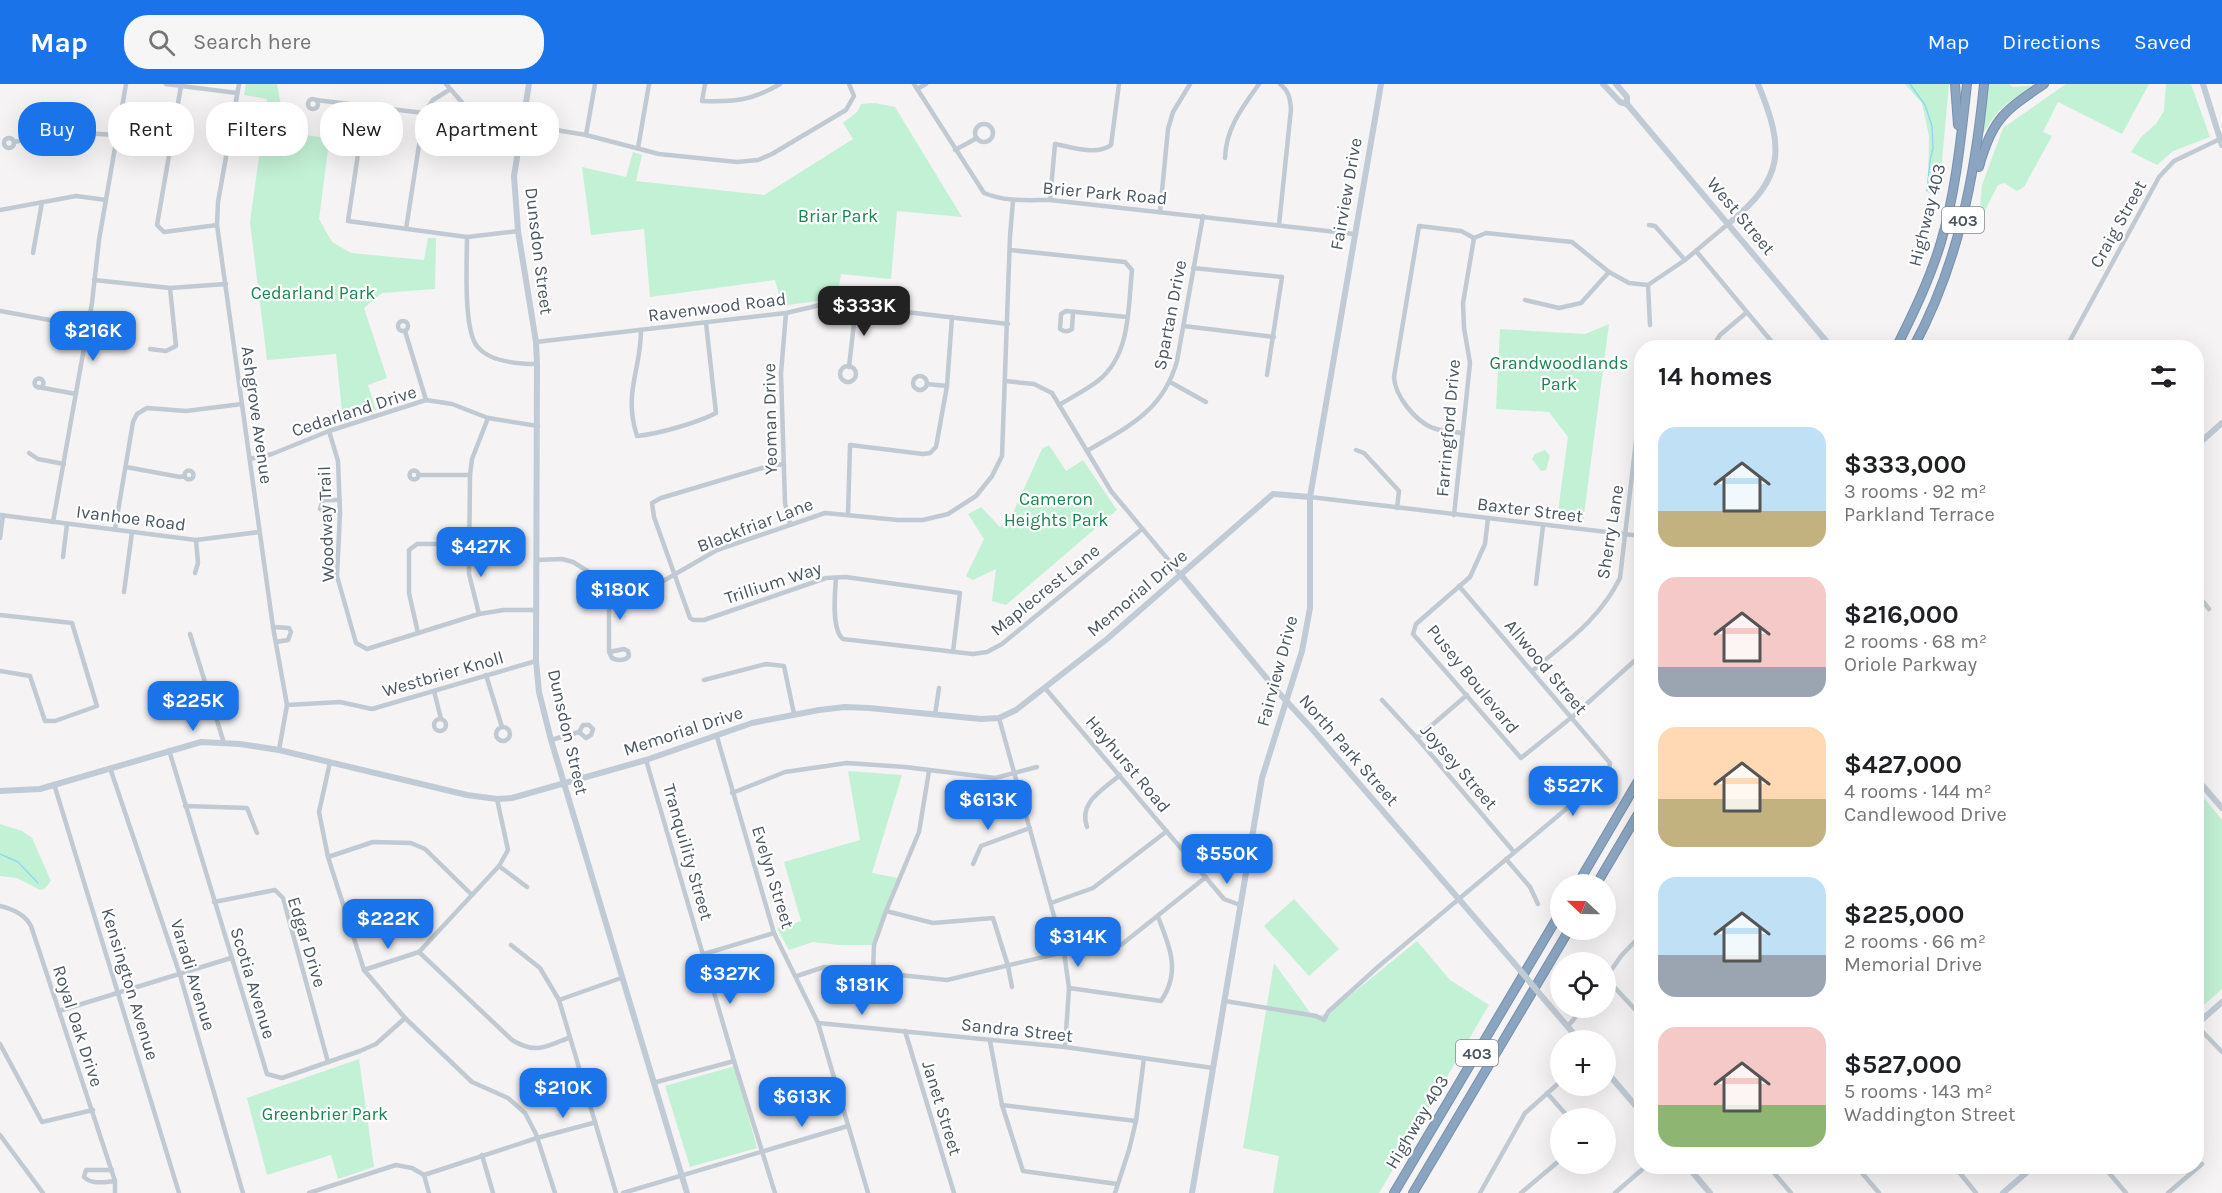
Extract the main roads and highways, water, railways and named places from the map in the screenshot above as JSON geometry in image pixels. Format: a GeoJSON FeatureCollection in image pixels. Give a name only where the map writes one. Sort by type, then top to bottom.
{"type":"FeatureCollection","features":[{"type":"Feature","properties":{"kind":"highway"},"geometry":{"type":"LineString","coordinates":[[1955,84],[1958,123],[1954,164],[1956,175]]}},
{"type":"Feature","properties":{"kind":"highway","name":"Highway 403"},"geometry":{"type":"LineString","coordinates":[[1900,340],[1932,268],[1941,241],[1956,175],[1967,84]]}},
{"type":"Feature","properties":{"kind":"highway","name":"Highway 403"},"geometry":{"type":"LineString","coordinates":[[1917,340],[1947,274],[1969,194],[1979,140],[1984,84]]}},
{"type":"Feature","properties":{"kind":"highway"},"geometry":{"type":"LineString","coordinates":[[1969,194],[1975,183],[1991,131],[1996,123],[2015,103],[2044,84]]}},
{"type":"Feature","properties":{"kind":"highway"},"geometry":{"type":"LineString","coordinates":[[1583,874],[1634,788]]}},
{"type":"Feature","properties":{"kind":"highway"},"geometry":{"type":"LineString","coordinates":[[1602,874],[1634,820]]}},
{"type":"Feature","properties":{"kind":"highway","name":"Highway 403"},"geometry":{"type":"LineString","coordinates":[[1394,1193],[1550,930]]}},
{"type":"Feature","properties":{"kind":"highway","name":"Highway 403"},"geometry":{"type":"LineString","coordinates":[[1413,1193],[1563,940]]}},
{"type":"Feature","properties":{"kind":"main road","name":"Dunsdon Street"},"geometry":{"type":"LineString","coordinates":[[529,84],[514,176],[518,231],[536,342],[538,426],[536,661],[539,692],[550,740],[687,1193]]}},
{"type":"Feature","properties":{"kind":"main road","name":"Fairview Drive"},"geometry":{"type":"LineString","coordinates":[[1192,1193],[1262,778],[1302,651],[1310,608],[1310,497],[1381,84]]}},
{"type":"Feature","properties":{"kind":"main road","name":"West Street"},"geometry":{"type":"LineString","coordinates":[[1603,84],[1620,102],[1627,104],[1825,340]]}},
{"type":"Feature","properties":{"kind":"main road","name":"West Street"},"geometry":{"type":"LineString","coordinates":[[1616,84],[1627,97],[1627,104]]}},
{"type":"Feature","properties":{"kind":"main road"},"geometry":{"type":"LineString","coordinates":[[1728,224],[1766,186],[1774,163],[1775,131],[1758,84]]}},
{"type":"Feature","properties":{"kind":"main road"},"geometry":{"type":"LineString","coordinates":[[2203,84],[2221,142]]}},
{"type":"Feature","properties":{"kind":"main road"},"geometry":{"type":"LineString","coordinates":[[2204,439],[2222,423]]}},
{"type":"Feature","properties":{"kind":"main road","name":"Memorial Drive"},"geometry":{"type":"LineString","coordinates":[[0,791],[40,789],[201,742],[279,750],[467,795],[497,799],[512,798],[646,760],[752,723],[794,714],[845,707],[981,720],[999,718],[1016,711],[1045,688],[1181,575],[1273,494],[1310,497]]}},
{"type":"Feature","properties":{"kind":"main road","name":"North Park Street"},"geometry":{"type":"LineString","coordinates":[[1181,575],[1286,701],[1571,1030]]}},
{"type":"Feature","properties":{"kind":"main road"},"geometry":{"type":"LineString","coordinates":[[2204,787],[2222,808]]}},
{"type":"Feature","properties":{"kind":"main road"},"geometry":{"type":"LineString","coordinates":[[2204,1018],[2222,1002]]}},
{"type":"Feature","properties":{"kind":"main road"},"geometry":{"type":"LineString","coordinates":[[1616,1083],[1634,1104]]}},
{"type":"Feature","properties":{"kind":"main road"},"geometry":{"type":"LineString","coordinates":[[1694,1174],[1710,1193]]}},
{"type":"Feature","properties":{"kind":"main road"},"geometry":{"type":"LineString","coordinates":[[2003,1193],[2025,1174]]}},
{"type":"Feature","properties":{"kind":"waterway"},"geometry":{"type":"LineString","coordinates":[[1910,84],[1925,105],[1932,126],[1933,148],[1927,191]]}},
{"type":"Feature","properties":{"kind":"waterway"},"geometry":{"type":"LineString","coordinates":[[0,854],[18,862],[38,883]]}},
{"type":"Feature","properties":{"kind":"park label","name":"Briar Park"},"geometry":{"type":"Point","coordinates":[838,216]}},
{"type":"Feature","properties":{"kind":"park label","name":"Cedarland Park"},"geometry":{"type":"Point","coordinates":[313,293]}},
{"type":"Feature","properties":{"kind":"park label","name":"Grandwoodlands Park"},"geometry":{"type":"Point","coordinates":[1559,373]}},
{"type":"Feature","properties":{"kind":"park label","name":"Cameron Heights Park"},"geometry":{"type":"Point","coordinates":[1056,509]}},
{"type":"Feature","properties":{"kind":"park label","name":"Greenbrier Park"},"geometry":{"type":"Point","coordinates":[325,1114]}}]}
